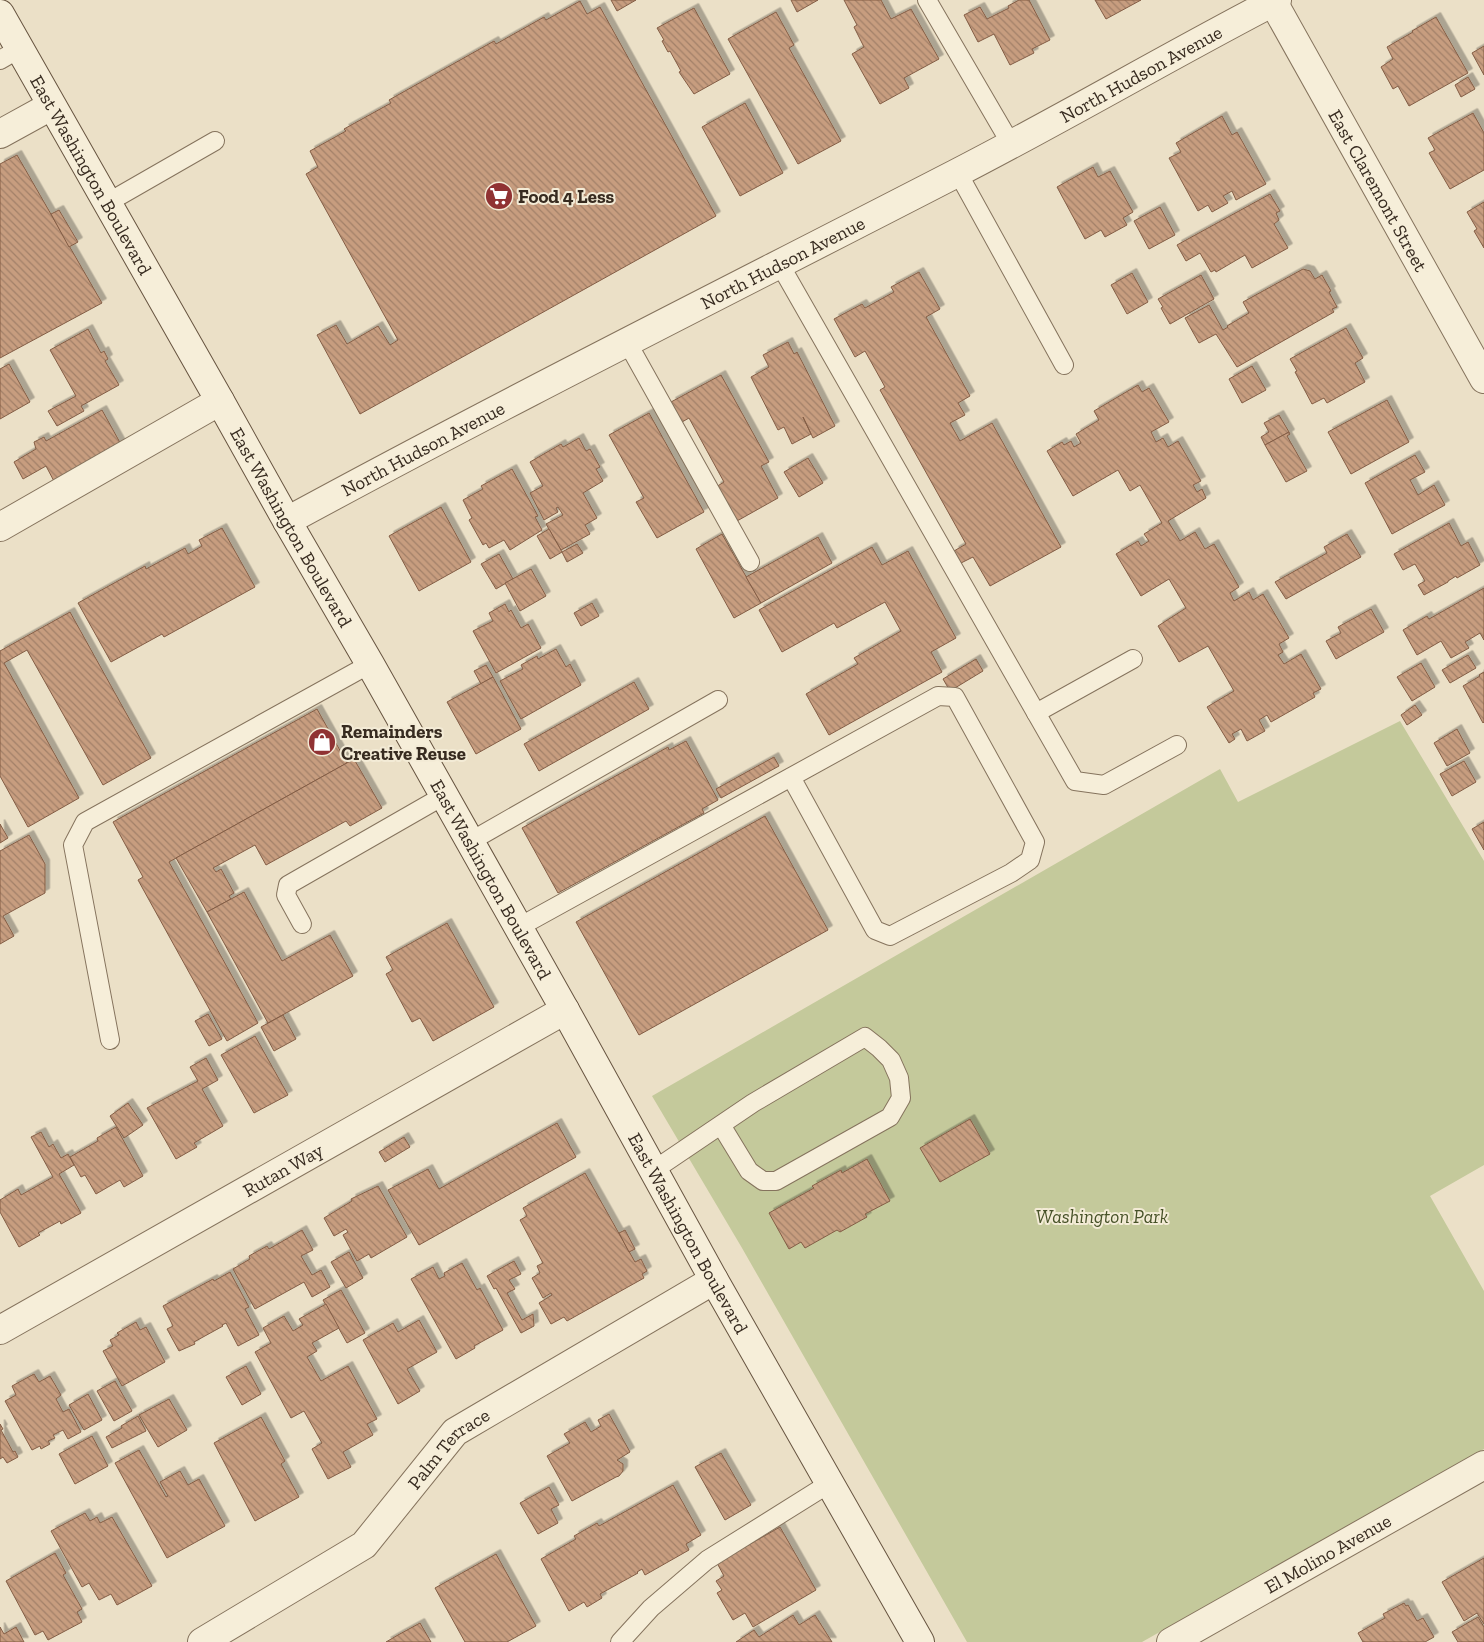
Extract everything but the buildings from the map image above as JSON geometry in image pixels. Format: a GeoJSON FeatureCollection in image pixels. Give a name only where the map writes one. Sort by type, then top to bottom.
{"type":"FeatureCollection","features":[{"type":"Feature","properties":{"kind":"street","name":"North Hudson Avenue"},"geometry":{"type":"LineString","coordinates":[[287,521],[779,263],[958,173],[1274,1]]}},
{"type":"Feature","properties":{"kind":"street","name":"East Claremont Street"},"geometry":{"type":"LineString","coordinates":[[1274,1],[1484,379]]}},
{"type":"Feature","properties":{"kind":"street","name":"East Washington Boulevard"},"geometry":{"type":"LineString","coordinates":[[0,14],[10,55],[51,106],[107,203],[519,927],[714,1280],[920,1642]]}},
{"type":"Feature","properties":{"kind":"street"},"geometry":{"type":"LineString","coordinates":[[0,134],[51,106]]}},
{"type":"Feature","properties":{"kind":"street"},"geometry":{"type":"LineString","coordinates":[[0,527],[220,401]]}},
{"type":"Feature","properties":{"kind":"street","name":"Rutan Way"},"geometry":{"type":"LineString","coordinates":[[0,1330],[565,1010]]}},
{"type":"Feature","properties":{"kind":"street","name":"Palm Terrace"},"geometry":{"type":"LineString","coordinates":[[202,1642],[364,1545],[455,1432],[714,1280]]}},
{"type":"Feature","properties":{"kind":"street","name":"El Molino Avenue"},"geometry":{"type":"LineString","coordinates":[[1171,1642],[1484,1465]]}},
{"type":"Feature","properties":{"kind":"lane"},"geometry":{"type":"LineString","coordinates":[[927,0],[1011,144]]}},
{"type":"Feature","properties":{"kind":"lane"},"geometry":{"type":"LineString","coordinates":[[107,203],[215,141]]}},
{"type":"Feature","properties":{"kind":"lane"},"geometry":{"type":"LineString","coordinates":[[958,173],[1064,364]]}},
{"type":"Feature","properties":{"kind":"lane"},"geometry":{"type":"LineString","coordinates":[[779,263],[1075,781],[1104,785],[1177,745]]}},
{"type":"Feature","properties":{"kind":"lane"},"geometry":{"type":"LineString","coordinates":[[627,342],[750,562]]}},
{"type":"Feature","properties":{"kind":"lane"},"geometry":{"type":"LineString","coordinates":[[1036,713],[1133,659]]}},
{"type":"Feature","properties":{"kind":"lane"},"geometry":{"type":"LineString","coordinates":[[110,1040],[74,845],[85,822],[370,664]]}},
{"type":"Feature","properties":{"kind":"lane"},"geometry":{"type":"LineString","coordinates":[[519,927],[938,696],[955,696],[1035,842],[1030,860],[1011,873],[890,936],[875,930],[792,777]]}},
{"type":"Feature","properties":{"kind":"lane"},"geometry":{"type":"LineString","coordinates":[[470,841],[718,700]]}},
{"type":"Feature","properties":{"kind":"lane"},"geometry":{"type":"LineString","coordinates":[[302,924],[286,895],[288,885],[444,795]]}},
{"type":"Feature","properties":{"kind":"lane"},"geometry":{"type":"LineString","coordinates":[[654,1170],[753,1103],[865,1037],[880,1048],[891,1060],[899,1078],[901,1098],[890,1117],[776,1181],[763,1181],[749,1171],[721,1126]]}},
{"type":"Feature","properties":{"kind":"lane"},"geometry":{"type":"LineString","coordinates":[[620,1642],[651,1608],[707,1560],[830,1483]]}},
{"type":"Feature","properties":{"kind":"green space","name":"Washington Park"},"geometry":{"type":"Polygon","coordinates":[[[1400,721],[1484,861],[1484,1165],[1430,1196],[1484,1291],[1484,1449],[1142,1642],[967,1642],[742,1248],[652,1096],[1220,769],[1238,802],[1400,721]]]}},
{"type":"Feature","properties":{"kind":"place","name":"Food 4 Less"},"geometry":{"type":"Point","coordinates":[499,196]}},
{"type":"Feature","properties":{"kind":"place","name":"Remainders Creative Reuse"},"geometry":{"type":"Point","coordinates":[322,742]}}]}
